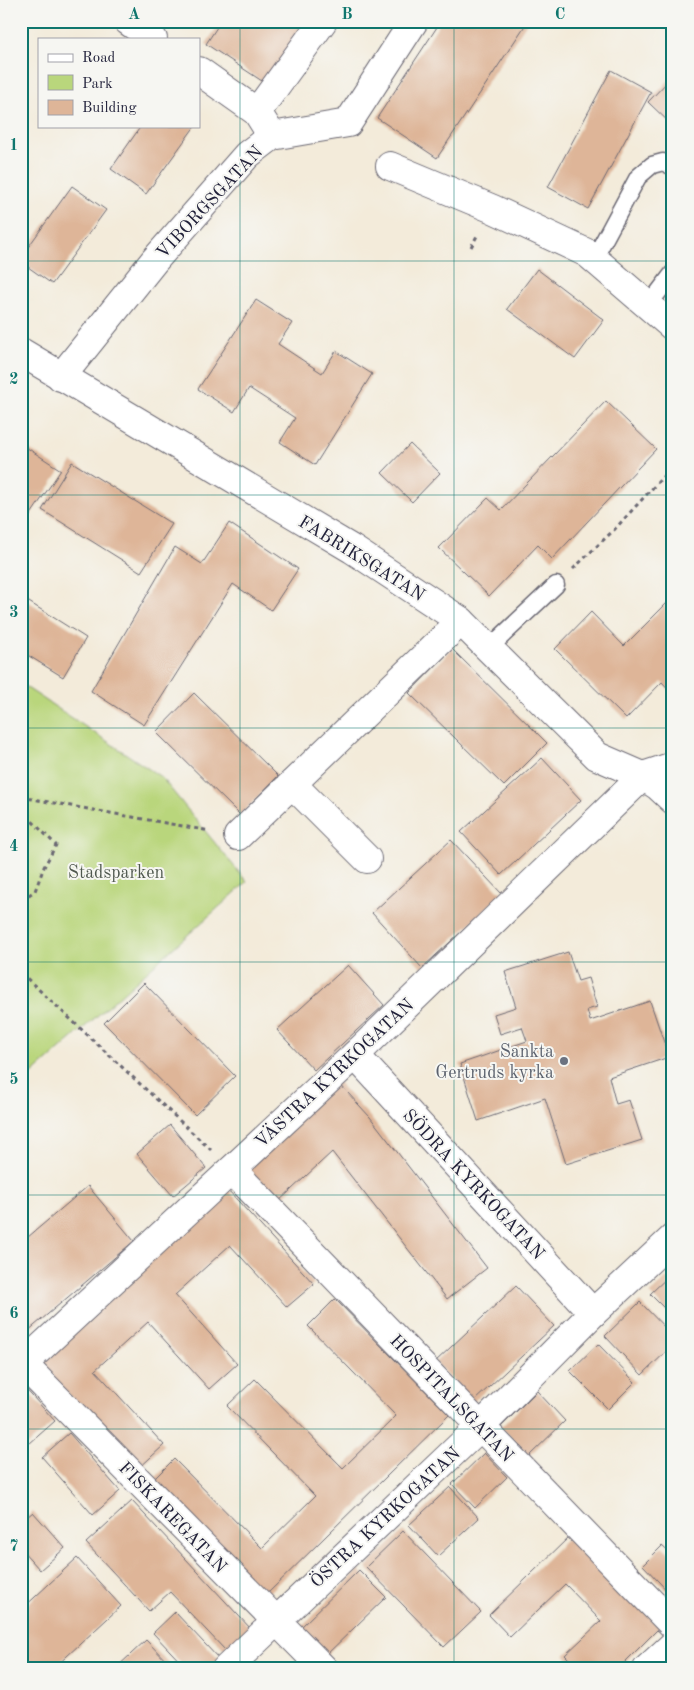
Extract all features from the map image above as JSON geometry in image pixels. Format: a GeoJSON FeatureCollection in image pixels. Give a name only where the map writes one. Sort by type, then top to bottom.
{"type":"FeatureCollection","features":[{"type":"Feature","properties":{"kind":"street"},"geometry":{"type":"LineString","coordinates":[[128,21],[152,38]]}},
{"type":"Feature","properties":{"kind":"street"},"geometry":{"type":"LineString","coordinates":[[257,112],[323,21]]}},
{"type":"Feature","properties":{"kind":"street","name":"VIBORGSGATAN"},"geometry":{"type":"LineString","coordinates":[[61,377],[167,247],[247,155],[272,136],[348,123],[414,21]]}},
{"type":"Feature","properties":{"kind":"street"},"geometry":{"type":"LineString","coordinates":[[200,72],[257,112],[272,136]]}},
{"type":"Feature","properties":{"kind":"street"},"geometry":{"type":"LineString","coordinates":[[390,166],[493,209],[587,253],[673,327]]}},
{"type":"Feature","properties":{"kind":"street","name":"FABRIKSGATAN"},"geometry":{"type":"LineString","coordinates":[[21,352],[352,549],[461,621],[597,756],[643,776],[658,786],[673,800]]}},
{"type":"Feature","properties":{"kind":"street"},"geometry":{"type":"LineString","coordinates":[[238,836],[461,621]]}},
{"type":"Feature","properties":{"kind":"street"},"geometry":{"type":"LineString","coordinates":[[643,776],[673,766]]}},
{"type":"Feature","properties":{"kind":"street","name":"VÄSTRA KYRKOGATAN"},"geometry":{"type":"LineString","coordinates":[[22,1365],[355,1055],[643,776]]}},
{"type":"Feature","properties":{"kind":"street"},"geometry":{"type":"LineString","coordinates":[[292,784],[366,859]]}},
{"type":"Feature","properties":{"kind":"street","name":"SÖDRA KYRKOGATAN"},"geometry":{"type":"LineString","coordinates":[[355,1055],[593,1313]]}},
{"type":"Feature","properties":{"kind":"street","name":"HOSPITALSGATAN"},"geometry":{"type":"LineString","coordinates":[[232,1170],[673,1625]]}},
{"type":"Feature","properties":{"kind":"street","name":"ÖSTRA KYRKOGATAN"},"geometry":{"type":"LineString","coordinates":[[226,1669],[480,1427],[593,1313],[673,1238]]}},
{"type":"Feature","properties":{"kind":"street","name":"FISKAREGATAN"},"geometry":{"type":"LineString","coordinates":[[22,1365],[275,1622],[324,1669]]}},
{"type":"Feature","properties":{"kind":"street"},"geometry":{"type":"LineString","coordinates":[[647,1669],[673,1645]]}},
{"type":"Feature","properties":{"kind":"lane"},"geometry":{"type":"LineString","coordinates":[[594,259],[638,177],[652,165],[663,162],[673,167]]}},
{"type":"Feature","properties":{"kind":"lane"},"geometry":{"type":"LineString","coordinates":[[648,306],[673,273]]}},
{"type":"Feature","properties":{"kind":"lane"},"geometry":{"type":"LineString","coordinates":[[488,649],[556,585]]}},
{"type":"Feature","properties":{"kind":"path"},"geometry":{"type":"LineString","coordinates":[[556,585],[614,530],[670,470]]}},
{"type":"Feature","properties":{"kind":"path"},"geometry":{"type":"LineString","coordinates":[[21,797],[238,836]]}},
{"type":"Feature","properties":{"kind":"path"},"geometry":{"type":"LineString","coordinates":[[21,810],[56,846],[44,867],[35,891],[21,900]]}},
{"type":"Feature","properties":{"kind":"path"},"geometry":{"type":"LineString","coordinates":[[21,973],[232,1170]]}},
{"type":"Feature","properties":{"kind":"green space","name":"Stadsparken"},"geometry":{"type":"Polygon","coordinates":[[[21,684],[161,777],[247,882],[21,1084],[21,684]]]}},
{"type":"Feature","properties":{"kind":"building"},"geometry":{"type":"Polygon","coordinates":[[[221,21],[311,21],[268,85],[206,44],[221,21]]]}},
{"type":"Feature","properties":{"kind":"building"},"geometry":{"type":"Polygon","coordinates":[[[441,21],[528,21],[437,158],[377,118],[441,21]]]}},
{"type":"Feature","properties":{"kind":"building"},"geometry":{"type":"Polygon","coordinates":[[[611,70],[651,92],[588,209],[548,187],[611,70]]]}},
{"type":"Feature","properties":{"kind":"building"},"geometry":{"type":"Polygon","coordinates":[[[673,76],[673,126],[648,102],[673,76]]]}},
{"type":"Feature","properties":{"kind":"building"},"geometry":{"type":"Polygon","coordinates":[[[140,128],[194,128],[146,194],[111,169],[140,128]]]}},
{"type":"Feature","properties":{"kind":"building"},"geometry":{"type":"Polygon","coordinates":[[[72,186],[106,210],[52,284],[21,262],[21,257],[72,186]]]}},
{"type":"Feature","properties":{"kind":"building"},"geometry":{"type":"Polygon","coordinates":[[[537,269],[604,320],[575,359],[507,309],[537,269]]]}},
{"type":"Feature","properties":{"kind":"building"},"geometry":{"type":"Polygon","coordinates":[[[256,300],[292,323],[278,344],[322,373],[336,351],[372,374],[315,465],[280,442],[295,418],[249,388],[234,412],[198,389],[256,300]]]}},
{"type":"Feature","properties":{"kind":"building"},"geometry":{"type":"Polygon","coordinates":[[[606,401],[656,449],[552,559],[538,545],[489,596],[439,548],[488,498],[501,510],[606,401]]]}},
{"type":"Feature","properties":{"kind":"building"},"geometry":{"type":"Polygon","coordinates":[[[21,444],[61,470],[21,529],[21,444]]]}},
{"type":"Feature","properties":{"kind":"building"},"geometry":{"type":"Polygon","coordinates":[[[410,444],[440,473],[412,502],[382,473],[410,444]]]}},
{"type":"Feature","properties":{"kind":"building"},"geometry":{"type":"Polygon","coordinates":[[[72,462],[172,524],[141,572],[42,510],[72,462]]]}},
{"type":"Feature","properties":{"kind":"building"},"geometry":{"type":"Polygon","coordinates":[[[229,523],[298,569],[271,610],[233,584],[144,725],[91,691],[175,547],[202,564],[229,523]]]}},
{"type":"Feature","properties":{"kind":"building"},"geometry":{"type":"Polygon","coordinates":[[[21,597],[86,638],[63,677],[21,651],[21,597]]]}},
{"type":"Feature","properties":{"kind":"building"},"geometry":{"type":"Polygon","coordinates":[[[667,603],[670,606],[673,604],[673,694],[662,682],[626,719],[555,649],[591,612],[624,646],[667,603]]]}},
{"type":"Feature","properties":{"kind":"building"},"geometry":{"type":"Polygon","coordinates":[[[452,649],[547,743],[504,786],[409,693],[452,649]]]}},
{"type":"Feature","properties":{"kind":"building"},"geometry":{"type":"Polygon","coordinates":[[[194,693],[278,776],[240,815],[156,732],[194,693]]]}},
{"type":"Feature","properties":{"kind":"building"},"geometry":{"type":"Polygon","coordinates":[[[542,758],[581,800],[501,875],[461,832],[542,758]]]}},
{"type":"Feature","properties":{"kind":"building"},"geometry":{"type":"Polygon","coordinates":[[[451,840],[502,894],[422,968],[372,913],[451,840]]]}},
{"type":"Feature","properties":{"kind":"building","name":"Sankta Gertruds kyrka"},"geometry":{"type":"Polygon","coordinates":[[[568,952],[578,981],[588,978],[597,1007],[587,1010],[590,1021],[650,1001],[669,1057],[609,1077],[616,1104],[629,1100],[642,1140],[566,1164],[545,1098],[478,1121],[460,1064],[527,1041],[522,1027],[500,1034],[494,1014],[516,1007],[505,972],[568,952]]]}},
{"type":"Feature","properties":{"kind":"building"},"geometry":{"type":"Polygon","coordinates":[[[348,965],[384,1005],[314,1070],[277,1030],[348,965]]]}},
{"type":"Feature","properties":{"kind":"building"},"geometry":{"type":"Polygon","coordinates":[[[144,983],[235,1076],[195,1115],[104,1023],[144,983]]]}},
{"type":"Feature","properties":{"kind":"building"},"geometry":{"type":"Polygon","coordinates":[[[336,1080],[370,1117],[487,1268],[447,1299],[332,1152],[278,1202],[244,1166],[336,1080]]]}},
{"type":"Feature","properties":{"kind":"building"},"geometry":{"type":"Polygon","coordinates":[[[170,1125],[206,1168],[173,1196],[137,1154],[170,1125]]]}},
{"type":"Feature","properties":{"kind":"building"},"geometry":{"type":"Polygon","coordinates":[[[88,1186],[134,1241],[21,1337],[21,1243],[88,1186]]]}},
{"type":"Feature","properties":{"kind":"building"},"geometry":{"type":"Polygon","coordinates":[[[228,1190],[314,1284],[287,1307],[230,1245],[175,1295],[237,1364],[209,1389],[148,1322],[95,1370],[164,1445],[137,1470],[39,1362],[228,1190]]]}},
{"type":"Feature","properties":{"kind":"building"},"geometry":{"type":"Polygon","coordinates":[[[673,1272],[673,1311],[670,1314],[650,1294],[673,1272]]]}},
{"type":"Feature","properties":{"kind":"building"},"geometry":{"type":"Polygon","coordinates":[[[516,1286],[554,1326],[473,1402],[435,1362],[516,1286]]]}},
{"type":"Feature","properties":{"kind":"building"},"geometry":{"type":"Polygon","coordinates":[[[335,1299],[449,1415],[264,1597],[151,1482],[174,1459],[262,1548],[315,1496],[227,1406],[255,1379],[343,1468],[396,1416],[308,1326],[335,1299]]]}},
{"type":"Feature","properties":{"kind":"building"},"geometry":{"type":"Polygon","coordinates":[[[640,1302],[673,1336],[673,1345],[642,1375],[605,1336],[640,1302]]]}},
{"type":"Feature","properties":{"kind":"building"},"geometry":{"type":"Polygon","coordinates":[[[598,1344],[635,1382],[608,1409],[570,1371],[598,1344]]]}},
{"type":"Feature","properties":{"kind":"building"},"geometry":{"type":"Polygon","coordinates":[[[21,1384],[55,1421],[21,1451],[21,1384]]]}},
{"type":"Feature","properties":{"kind":"building"},"geometry":{"type":"Polygon","coordinates":[[[537,1391],[565,1421],[529,1456],[501,1427],[537,1391]]]}},
{"type":"Feature","properties":{"kind":"building"},"geometry":{"type":"Polygon","coordinates":[[[69,1433],[120,1491],[93,1515],[42,1457],[69,1433]]]}},
{"type":"Feature","properties":{"kind":"building"},"geometry":{"type":"Polygon","coordinates":[[[484,1453],[507,1477],[475,1508],[452,1484],[484,1453]]]}},
{"type":"Feature","properties":{"kind":"building"},"geometry":{"type":"Polygon","coordinates":[[[450,1487],[479,1518],[438,1556],[409,1525],[450,1487]]]}},
{"type":"Feature","properties":{"kind":"building"},"geometry":{"type":"Polygon","coordinates":[[[132,1501],[251,1629],[226,1651],[170,1592],[149,1611],[86,1543],[132,1501]]]}},
{"type":"Feature","properties":{"kind":"building"},"geometry":{"type":"Polygon","coordinates":[[[33,1512],[65,1548],[40,1570],[21,1549],[21,1522],[33,1512]]]}},
{"type":"Feature","properties":{"kind":"building"},"geometry":{"type":"Polygon","coordinates":[[[403,1531],[481,1612],[444,1647],[366,1567],[403,1531]]]}},
{"type":"Feature","properties":{"kind":"building"},"geometry":{"type":"Polygon","coordinates":[[[571,1535],[660,1627],[618,1669],[579,1669],[565,1655],[601,1621],[565,1584],[510,1637],[489,1615],[571,1535]]]}},
{"type":"Feature","properties":{"kind":"building"},"geometry":{"type":"Polygon","coordinates":[[[662,1546],[673,1556],[673,1597],[643,1565],[662,1546]]]}},
{"type":"Feature","properties":{"kind":"building"},"geometry":{"type":"Polygon","coordinates":[[[77,1558],[121,1606],[53,1669],[28,1669],[21,1662],[21,1610],[77,1558]]]}},
{"type":"Feature","properties":{"kind":"building"},"geometry":{"type":"Polygon","coordinates":[[[359,1570],[386,1597],[324,1657],[298,1630],[359,1570]]]}},
{"type":"Feature","properties":{"kind":"building"},"geometry":{"type":"Polygon","coordinates":[[[175,1612],[219,1659],[208,1669],[187,1669],[153,1633],[175,1612]]]}},
{"type":"Feature","properties":{"kind":"building"},"geometry":{"type":"Polygon","coordinates":[[[146,1640],[174,1669],[115,1669],[146,1640]]]}},
{"type":"Feature","properties":{"kind":"place","name":"Sankta Gertruds kyrka"},"geometry":{"type":"Point","coordinates":[564,1061]}}]}
